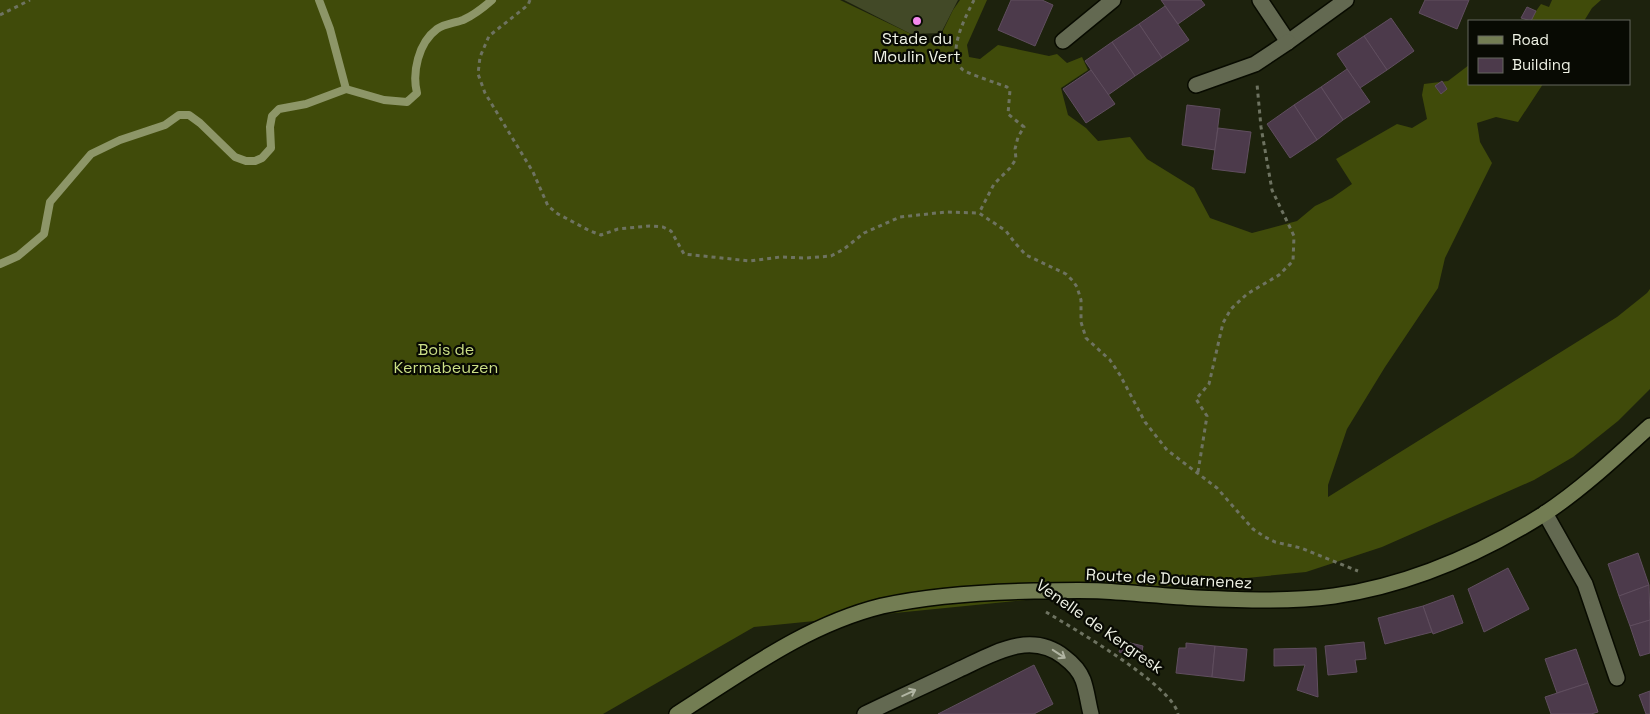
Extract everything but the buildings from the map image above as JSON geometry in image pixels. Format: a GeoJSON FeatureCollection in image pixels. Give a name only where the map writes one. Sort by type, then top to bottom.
{"type":"FeatureCollection","features":[{"type":"Feature","properties":{"kind":"main road","name":"Route de Douarnenez"},"geometry":{"type":"LineString","coordinates":[[677,714],[801,636],[879,607],[922,598],[959,594],[1100,591],[1196,598],[1263,600],[1332,596],[1371,589],[1414,578],[1471,554],[1545,513],[1581,486],[1647,428]]}},
{"type":"Feature","properties":{"kind":"street"},"geometry":{"type":"LineString","coordinates":[[1064,41],[1113,0]]}},
{"type":"Feature","properties":{"kind":"street"},"geometry":{"type":"LineString","coordinates":[[1260,0],[1288,42]]}},
{"type":"Feature","properties":{"kind":"street"},"geometry":{"type":"LineString","coordinates":[[1196,85],[1255,64],[1346,0]]}},
{"type":"Feature","properties":{"kind":"street"},"geometry":{"type":"LineString","coordinates":[[1545,513],[1585,584],[1617,678]]}},
{"type":"Feature","properties":{"kind":"street"},"geometry":{"type":"LineString","coordinates":[[865,714],[1014,646],[1032,644],[1045,646],[1058,652],[1075,668],[1083,680],[1091,714]]}},
{"type":"Feature","properties":{"kind":"path"},"geometry":{"type":"LineString","coordinates":[[0,15],[30,0]]}},
{"type":"Feature","properties":{"kind":"path"},"geometry":{"type":"LineString","coordinates":[[530,0],[528,5],[489,36],[480,57],[478,74],[485,93],[533,172],[548,206],[558,214],[590,232],[601,235],[618,229],[650,226],[663,227],[671,231],[684,254],[750,261],[780,257],[831,256],[844,249],[864,233],[900,217],[946,212],[979,213],[1006,230],[1026,256],[1066,274],[1073,281],[1081,300],[1081,322],[1086,338],[1110,360],[1145,422],[1156,438],[1172,454],[1217,488],[1254,529],[1275,542],[1301,548],[1363,573],[1371,589]]}},
{"type":"Feature","properties":{"kind":"path"},"geometry":{"type":"LineString","coordinates":[[974,0],[961,25],[957,40],[958,60],[964,70],[1007,87],[1010,90],[1008,114],[1024,127],[1018,137],[1015,150],[1016,159],[994,184],[979,213]]}},
{"type":"Feature","properties":{"kind":"path"},"geometry":{"type":"LineString","coordinates":[[1198,472],[1207,416],[1196,399],[1209,384],[1223,323],[1231,309],[1247,294],[1279,275],[1293,261],[1294,236],[1272,190],[1261,127],[1255,64]]}},
{"type":"Feature","properties":{"kind":"path","name":"Venelle de Kergresk"},"geometry":{"type":"LineString","coordinates":[[1020,592],[1039,607],[1142,674],[1168,697],[1178,711],[1178,714]]}},
{"type":"Feature","properties":{"kind":"green space","name":"Bois de Kermabeuzen"},"geometry":{"type":"Polygon","coordinates":[[[0,0],[840,0],[911,34],[915,46],[938,41],[960,0],[987,0],[967,45],[969,57],[980,59],[998,45],[1049,56],[1057,54],[1067,63],[1082,57],[1088,70],[1061,88],[1068,115],[1086,128],[1098,141],[1130,137],[1147,159],[1194,188],[1210,218],[1252,233],[1297,221],[1315,206],[1332,198],[1352,184],[1336,159],[1397,124],[1412,128],[1427,119],[1422,95],[1424,84],[1448,81],[1468,66],[1468,85],[1542,85],[1518,122],[1496,117],[1477,123],[1480,142],[1492,163],[1445,258],[1438,288],[1385,367],[1347,429],[1328,485],[1328,497],[1617,317],[1650,289],[1650,389],[1618,421],[1573,457],[1534,480],[1382,547],[1306,572],[754,627],[603,714],[0,714],[0,0]]]}},
{"type":"Feature","properties":{"kind":"green space","name":"Stade du Moulin Vert"},"geometry":{"type":"Polygon","coordinates":[[[844,0],[958,0],[941,33],[911,34],[844,0]]]}},
{"type":"Feature","properties":{"kind":"green space"},"geometry":{"type":"Polygon","coordinates":[[[1552,0],[1601,0],[1592,8],[1585,20],[1530,20],[1541,4],[1549,7],[1552,0]]]}},
{"type":"Feature","properties":{"kind":"waterway"},"geometry":{"type":"LineString","coordinates":[[319,0],[330,29],[346,89]]}},
{"type":"Feature","properties":{"kind":"waterway"},"geometry":{"type":"LineString","coordinates":[[0,264],[18,256],[44,234],[50,202],[91,154],[120,140],[165,125],[179,115],[189,115],[200,123],[235,157],[246,161],[255,161],[262,158],[271,148],[270,127],[272,116],[279,109],[306,104],[346,89],[384,100],[407,102],[417,93],[415,77],[418,59],[430,35],[440,27],[471,16],[492,0]]}},
{"type":"Feature","properties":{"kind":"place","name":"Stade du Moulin Vert"},"geometry":{"type":"Point","coordinates":[917,21]}}]}
